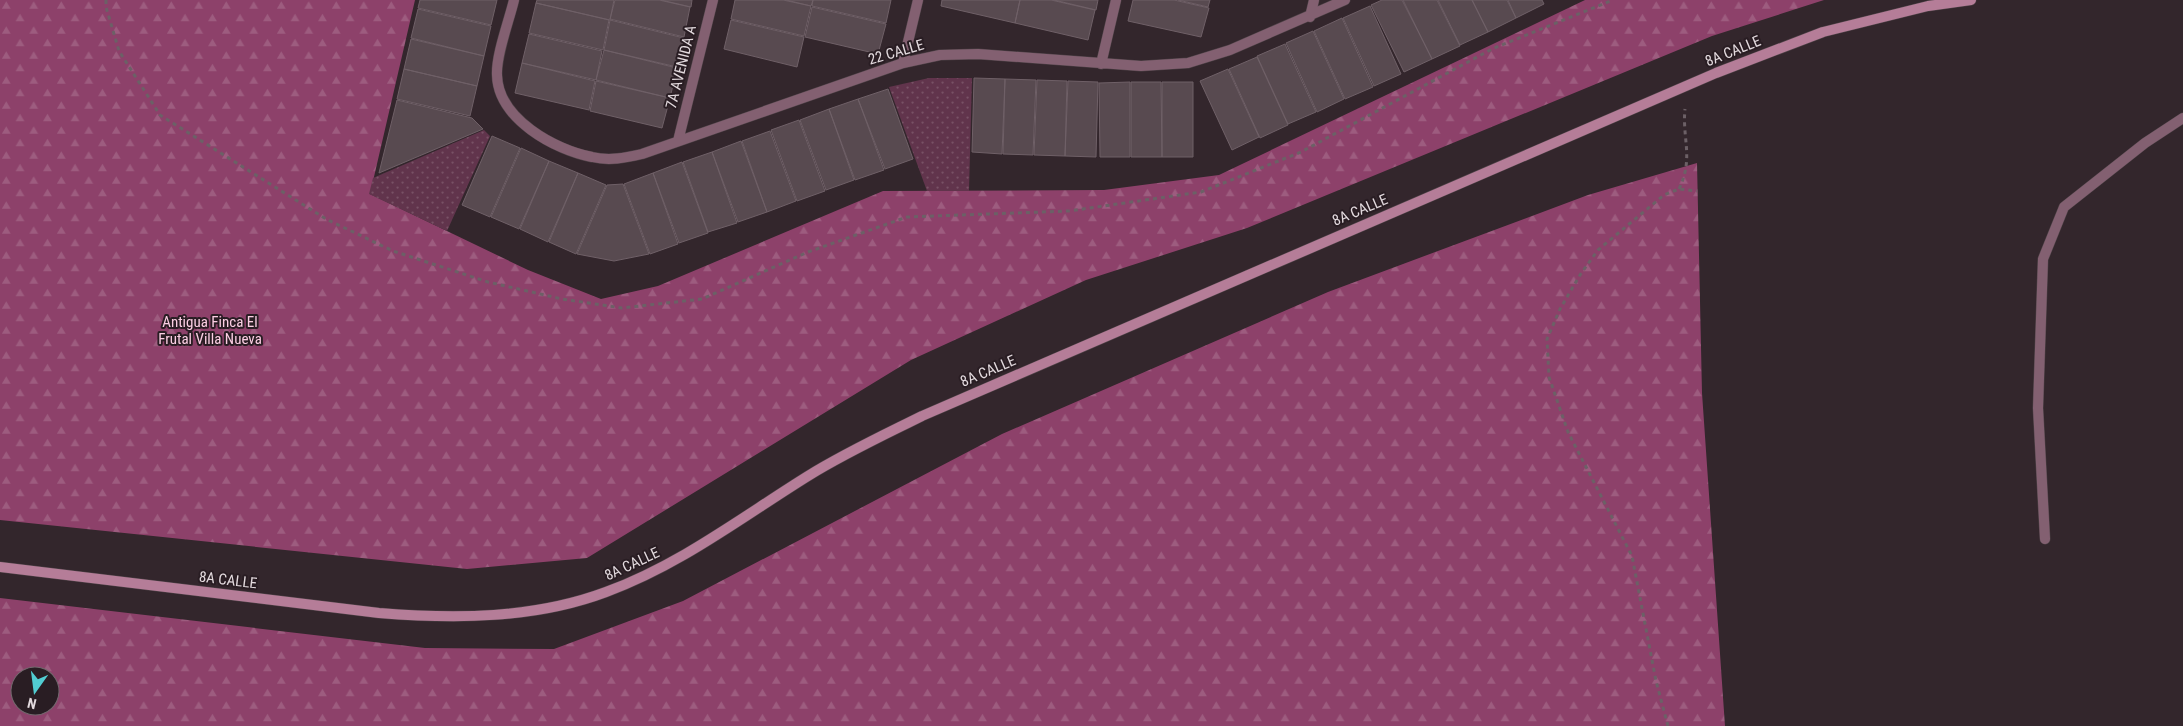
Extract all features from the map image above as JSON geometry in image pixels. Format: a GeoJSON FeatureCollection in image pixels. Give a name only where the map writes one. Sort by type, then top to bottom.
{"type":"FeatureCollection","features":[{"type":"Feature","properties":{"kind":"main road","name":"8A CALLE"},"geometry":{"type":"LineString","coordinates":[[0,567],[416,616],[490,616],[569,604],[606,592],[690,553],[808,476],[922,416],[1688,85],[1823,32],[1928,6],[1971,0]]}},
{"type":"Feature","properties":{"kind":"street","name":"22 CALLE"},"geometry":{"type":"LineString","coordinates":[[514,0],[497,74],[504,99],[518,120],[532,131],[570,151],[594,158],[610,159],[642,154],[904,63],[940,55],[978,54],[1101,64],[1173,64],[1202,60],[1310,17],[1345,0]]}},
{"type":"Feature","properties":{"kind":"street","name":"7A AVENIDA A"},"geometry":{"type":"LineString","coordinates":[[678,141],[713,0]]}},
{"type":"Feature","properties":{"kind":"street"},"geometry":{"type":"LineString","coordinates":[[904,63],[918,0]]}},
{"type":"Feature","properties":{"kind":"street"},"geometry":{"type":"LineString","coordinates":[[1101,64],[1116,0]]}},
{"type":"Feature","properties":{"kind":"street"},"geometry":{"type":"LineString","coordinates":[[1310,17],[1314,0]]}},
{"type":"Feature","properties":{"kind":"street"},"geometry":{"type":"LineString","coordinates":[[2045,539],[2038,408],[2043,259],[2064,207],[2144,143],[2183,118]]}},
{"type":"Feature","properties":{"kind":"path"},"geometry":{"type":"LineString","coordinates":[[106,0],[106,7],[119,51],[160,115],[326,220],[394,251],[488,282],[562,299],[622,308],[702,299],[808,252],[907,217],[1070,210],[1201,192],[1301,152],[1492,49],[1613,0]]}},
{"type":"Feature","properties":{"kind":"path"},"geometry":{"type":"LineString","coordinates":[[1679,189],[1685,177],[1687,160],[1688,146],[1684,127],[1688,85]]}},
{"type":"Feature","properties":{"kind":"path"},"geometry":{"type":"LineString","coordinates":[[1668,726],[1656,681],[1632,556],[1568,432],[1549,377],[1547,339],[1560,309],[1580,275],[1598,250],[1664,195],[1679,189],[1697,191]]}},
{"type":"Feature","properties":{"kind":"green space","name":"Antigua Finca El Frutal Villa Nueva"},"geometry":{"type":"Polygon","coordinates":[[[0,0],[415,0],[370,194],[528,270],[601,299],[658,286],[883,191],[1104,190],[1219,175],[1585,0],[1824,0],[1712,36],[1247,228],[1086,280],[911,360],[587,558],[467,569],[0,520],[0,0]]]}},
{"type":"Feature","properties":{"kind":"green space"},"geometry":{"type":"Polygon","coordinates":[[[1697,163],[1702,393],[1725,726],[0,726],[0,598],[425,648],[554,649],[683,601],[1002,434],[1328,292],[1588,195],[1697,163]]]}},
{"type":"Feature","properties":{"kind":"shaded area"},"geometry":{"type":"Polygon","coordinates":[[[929,78],[972,78],[969,191],[927,191],[889,87],[929,78]]]}},
{"type":"Feature","properties":{"kind":"shaded area"},"geometry":{"type":"Polygon","coordinates":[[[484,130],[490,136],[447,231],[369,194],[373,178],[484,130]]]}},
{"type":"Feature","properties":{"kind":"building"},"geometry":{"type":"Polygon","coordinates":[[[420,0],[497,0],[491,25],[418,8],[420,0]]]}},
{"type":"Feature","properties":{"kind":"building"},"geometry":{"type":"Polygon","coordinates":[[[537,0],[614,0],[610,20],[536,3],[537,0]]]}},
{"type":"Feature","properties":{"kind":"building"},"geometry":{"type":"Polygon","coordinates":[[[615,0],[659,0],[690,7],[684,37],[610,19],[615,0]]]}},
{"type":"Feature","properties":{"kind":"building"},"geometry":{"type":"Polygon","coordinates":[[[661,0],[692,0],[691,7],[661,0]]]}},
{"type":"Feature","properties":{"kind":"building"},"geometry":{"type":"Polygon","coordinates":[[[735,0],[783,0],[811,6],[804,36],[731,19],[735,0]]]}},
{"type":"Feature","properties":{"kind":"building"},"geometry":{"type":"Polygon","coordinates":[[[786,0],[813,0],[811,6],[786,0]]]}},
{"type":"Feature","properties":{"kind":"building"},"geometry":{"type":"Polygon","coordinates":[[[813,0],[891,0],[886,23],[812,6],[813,0]]]}},
{"type":"Feature","properties":{"kind":"building"},"geometry":{"type":"Polygon","coordinates":[[[942,0],[1020,0],[1015,23],[941,6],[942,0]]]}},
{"type":"Feature","properties":{"kind":"building"},"geometry":{"type":"Polygon","coordinates":[[[1020,0],[1051,0],[1095,10],[1088,40],[1015,23],[1020,0]]]}},
{"type":"Feature","properties":{"kind":"building"},"geometry":{"type":"Polygon","coordinates":[[[1054,0],[1098,0],[1096,10],[1054,0]]]}},
{"type":"Feature","properties":{"kind":"building"},"geometry":{"type":"Polygon","coordinates":[[[1133,0],[1174,0],[1209,8],[1201,37],[1128,21],[1133,0]]]}},
{"type":"Feature","properties":{"kind":"building"},"geometry":{"type":"Polygon","coordinates":[[[1178,0],[1210,0],[1208,7],[1178,0]]]}},
{"type":"Feature","properties":{"kind":"building"},"geometry":{"type":"Polygon","coordinates":[[[1382,0],[1402,0],[1432,59],[1404,72],[1371,5],[1382,0]]]}},
{"type":"Feature","properties":{"kind":"building"},"geometry":{"type":"Polygon","coordinates":[[[1403,0],[1437,0],[1460,46],[1432,59],[1403,0]]]}},
{"type":"Feature","properties":{"kind":"building"},"geometry":{"type":"Polygon","coordinates":[[[1438,0],[1472,0],[1488,32],[1460,45],[1438,0]]]}},
{"type":"Feature","properties":{"kind":"building"},"geometry":{"type":"Polygon","coordinates":[[[1472,0],[1507,0],[1516,18],[1488,32],[1472,0]]]}},
{"type":"Feature","properties":{"kind":"building"},"geometry":{"type":"Polygon","coordinates":[[[1508,0],[1542,0],[1544,4],[1516,18],[1508,0]]]}},
{"type":"Feature","properties":{"kind":"building"},"geometry":{"type":"Polygon","coordinates":[[[536,3],[609,20],[603,50],[529,33],[536,3]]]}},
{"type":"Feature","properties":{"kind":"building"},"geometry":{"type":"Polygon","coordinates":[[[1370,6],[1401,74],[1374,86],[1343,18],[1370,6]]]}},
{"type":"Feature","properties":{"kind":"building"},"geometry":{"type":"Polygon","coordinates":[[[812,7],[886,24],[878,54],[805,37],[812,7]]]}},
{"type":"Feature","properties":{"kind":"building"},"geometry":{"type":"Polygon","coordinates":[[[418,9],[491,26],[484,56],[411,38],[418,9]]]}},
{"type":"Feature","properties":{"kind":"building"},"geometry":{"type":"Polygon","coordinates":[[[1342,18],[1373,87],[1345,99],[1314,31],[1342,18]]]}},
{"type":"Feature","properties":{"kind":"building"},"geometry":{"type":"Polygon","coordinates":[[[610,20],[684,38],[677,67],[604,50],[610,20]]]}},
{"type":"Feature","properties":{"kind":"building"},"geometry":{"type":"Polygon","coordinates":[[[731,20],[804,37],[797,67],[724,49],[731,20]]]}},
{"type":"Feature","properties":{"kind":"building"},"geometry":{"type":"Polygon","coordinates":[[[1313,31],[1344,99],[1317,112],[1286,43],[1313,31]]]}},
{"type":"Feature","properties":{"kind":"building"},"geometry":{"type":"Polygon","coordinates":[[[529,34],[602,51],[596,80],[522,63],[529,34]]]}},
{"type":"Feature","properties":{"kind":"building"},"geometry":{"type":"Polygon","coordinates":[[[411,39],[484,56],[477,86],[404,69],[411,39]]]}},
{"type":"Feature","properties":{"kind":"building"},"geometry":{"type":"Polygon","coordinates":[[[1285,44],[1316,112],[1288,124],[1257,56],[1285,44]]]}},
{"type":"Feature","properties":{"kind":"building"},"geometry":{"type":"Polygon","coordinates":[[[604,50],[677,68],[670,98],[596,80],[604,50]]]}},
{"type":"Feature","properties":{"kind":"building"},"geometry":{"type":"Polygon","coordinates":[[[1257,57],[1288,125],[1260,138],[1229,69],[1257,57]]]}},
{"type":"Feature","properties":{"kind":"building"},"geometry":{"type":"Polygon","coordinates":[[[522,63],[595,81],[589,110],[515,93],[522,63]]]}},
{"type":"Feature","properties":{"kind":"building"},"geometry":{"type":"Polygon","coordinates":[[[404,69],[477,86],[470,116],[397,99],[404,69]]]}},
{"type":"Feature","properties":{"kind":"building"},"geometry":{"type":"Polygon","coordinates":[[[1228,69],[1259,137],[1232,150],[1200,81],[1228,69]]]}},
{"type":"Feature","properties":{"kind":"building"},"geometry":{"type":"Polygon","coordinates":[[[974,78],[1005,79],[1002,154],[972,152],[974,78]]]}},
{"type":"Feature","properties":{"kind":"building"},"geometry":{"type":"Polygon","coordinates":[[[1005,79],[1036,80],[1033,155],[1003,154],[1005,79]]]}},
{"type":"Feature","properties":{"kind":"building"},"geometry":{"type":"Polygon","coordinates":[[[1037,80],[1067,81],[1065,156],[1034,155],[1037,80]]]}},
{"type":"Feature","properties":{"kind":"building"},"geometry":{"type":"Polygon","coordinates":[[[596,81],[670,98],[662,128],[590,111],[596,81]]]}},
{"type":"Feature","properties":{"kind":"building"},"geometry":{"type":"Polygon","coordinates":[[[1068,81],[1098,82],[1096,157],[1065,156],[1068,81]]]}},
{"type":"Feature","properties":{"kind":"building"},"geometry":{"type":"Polygon","coordinates":[[[1130,82],[1130,157],[1100,157],[1099,83],[1130,82]]]}},
{"type":"Feature","properties":{"kind":"building"},"geometry":{"type":"Polygon","coordinates":[[[1131,82],[1161,82],[1162,157],[1131,157],[1131,82]]]}},
{"type":"Feature","properties":{"kind":"building"},"geometry":{"type":"Polygon","coordinates":[[[1162,82],[1193,82],[1193,157],[1162,157],[1162,82]]]}},
{"type":"Feature","properties":{"kind":"building"},"geometry":{"type":"Polygon","coordinates":[[[888,89],[913,159],[885,169],[858,99],[888,89]]]}},
{"type":"Feature","properties":{"kind":"building"},"geometry":{"type":"Polygon","coordinates":[[[858,99],[884,170],[855,180],[829,109],[858,99]]]}},
{"type":"Feature","properties":{"kind":"building"},"geometry":{"type":"Polygon","coordinates":[[[397,100],[472,118],[483,129],[379,173],[397,100]]]}},
{"type":"Feature","properties":{"kind":"building"},"geometry":{"type":"Polygon","coordinates":[[[829,109],[854,180],[826,190],[800,120],[829,109]]]}},
{"type":"Feature","properties":{"kind":"building"},"geometry":{"type":"Polygon","coordinates":[[[799,120],[825,191],[797,201],[771,130],[799,120]]]}},
{"type":"Feature","properties":{"kind":"building"},"geometry":{"type":"Polygon","coordinates":[[[770,131],[796,201],[767,212],[742,141],[770,131]]]}},
{"type":"Feature","properties":{"kind":"building"},"geometry":{"type":"Polygon","coordinates":[[[492,136],[520,148],[490,217],[462,205],[492,136]]]}},
{"type":"Feature","properties":{"kind":"building"},"geometry":{"type":"Polygon","coordinates":[[[741,141],[767,212],[738,222],[712,152],[741,141]]]}},
{"type":"Feature","properties":{"kind":"building"},"geometry":{"type":"Polygon","coordinates":[[[521,148],[549,161],[519,229],[491,217],[521,148]]]}},
{"type":"Feature","properties":{"kind":"building"},"geometry":{"type":"Polygon","coordinates":[[[712,152],[737,223],[708,232],[683,162],[712,152]]]}},
{"type":"Feature","properties":{"kind":"building"},"geometry":{"type":"Polygon","coordinates":[[[549,161],[578,173],[548,242],[520,229],[549,161]]]}},
{"type":"Feature","properties":{"kind":"building"},"geometry":{"type":"Polygon","coordinates":[[[682,162],[708,233],[679,243],[653,173],[682,162]]]}},
{"type":"Feature","properties":{"kind":"building"},"geometry":{"type":"Polygon","coordinates":[[[578,173],[606,185],[576,254],[549,242],[578,173]]]}},
{"type":"Feature","properties":{"kind":"building"},"geometry":{"type":"Polygon","coordinates":[[[653,173],[678,244],[650,254],[624,184],[653,173]]]}},
{"type":"Feature","properties":{"kind":"building"},"geometry":{"type":"Polygon","coordinates":[[[623,184],[649,254],[614,261],[577,254],[607,185],[623,184]]]}}]}
